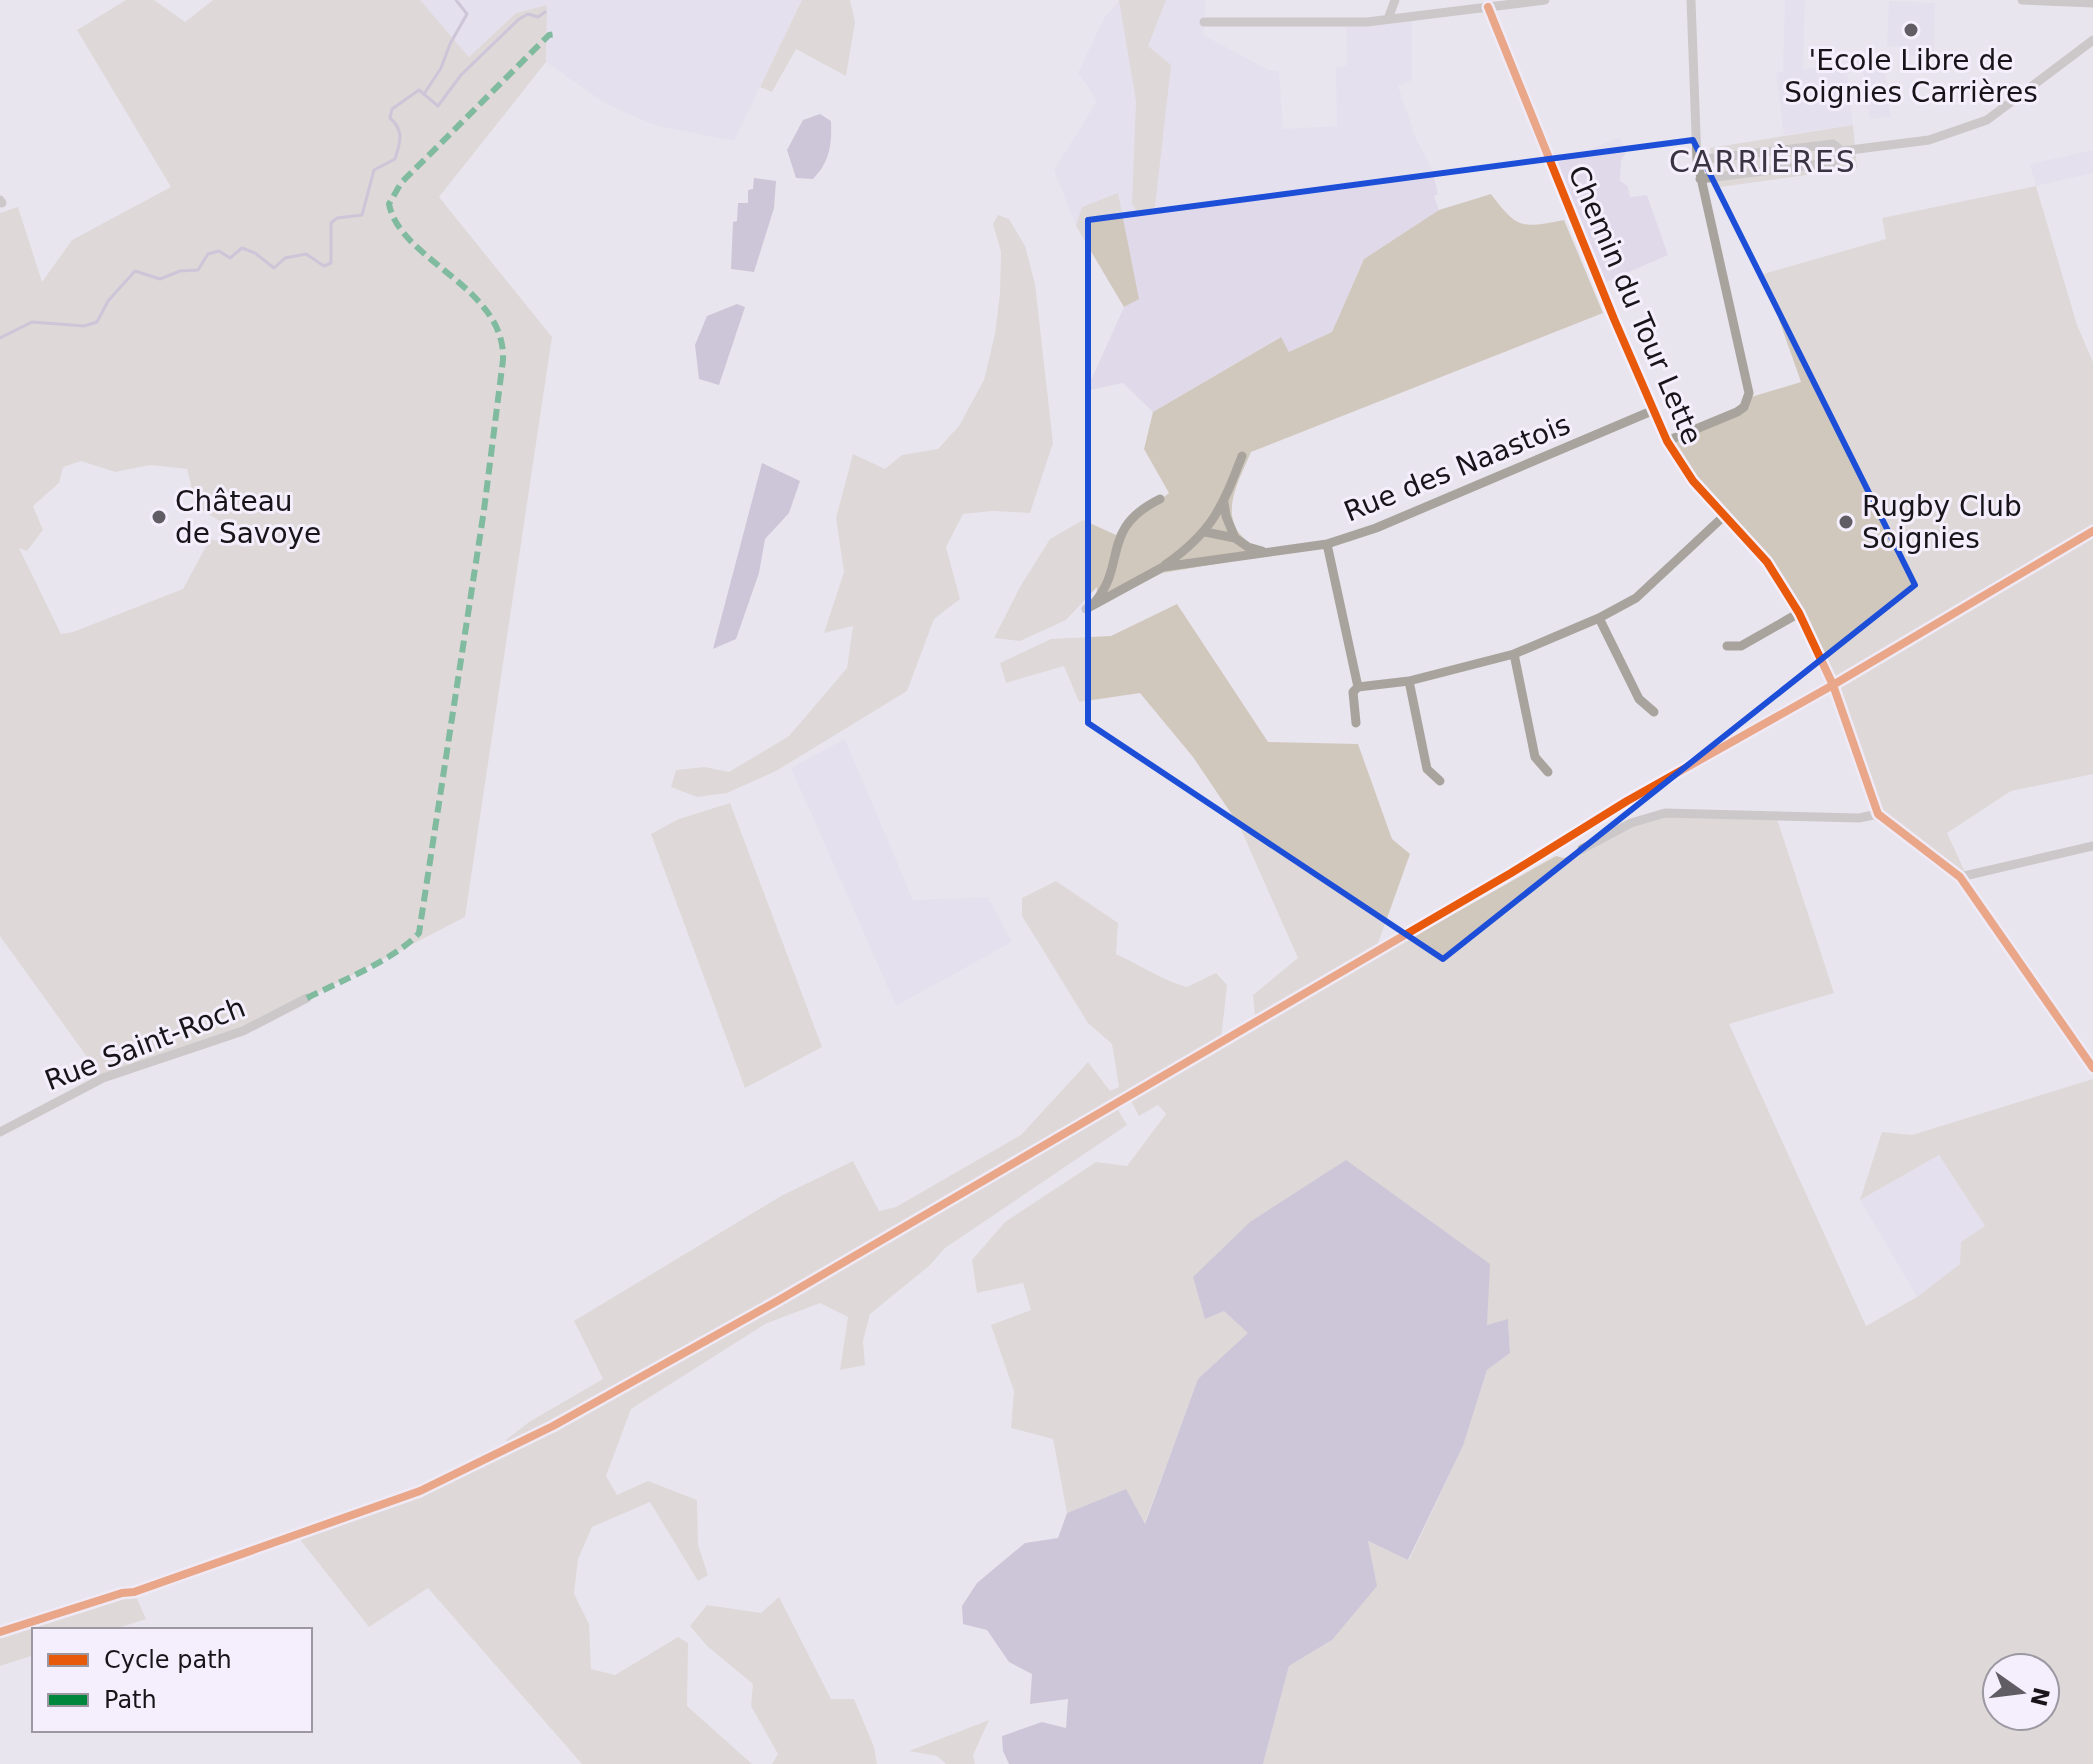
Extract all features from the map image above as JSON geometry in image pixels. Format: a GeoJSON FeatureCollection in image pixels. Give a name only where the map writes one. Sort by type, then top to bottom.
{"type":"FeatureCollection","features":[{"type":"Feature","properties":{"kind":"street"},"geometry":{"type":"LineString","coordinates":[[1388,19],[1395,0]]}},
{"type":"Feature","properties":{"kind":"street"},"geometry":{"type":"LineString","coordinates":[[1204,22],[1367,22],[1474,4],[1488,7],[1545,0]]}},
{"type":"Feature","properties":{"kind":"street"},"geometry":{"type":"LineString","coordinates":[[1667,441],[1737,412],[1744,407],[1749,393],[1697,160],[1691,0]]}},
{"type":"Feature","properties":{"kind":"street"},"geometry":{"type":"LineString","coordinates":[[2022,0],[2093,3]]}},
{"type":"Feature","properties":{"kind":"street","name":"Chemin du Tour Lette"},"geometry":{"type":"LineString","coordinates":[[1488,7],[1667,441],[1684,470],[1767,562],[1799,613],[1833,685],[1878,814]]}},
{"type":"Feature","properties":{"kind":"street"},"geometry":{"type":"LineString","coordinates":[[1697,160],[1833,144],[1842,151],[1929,140],[1987,120],[2093,40]]}},
{"type":"Feature","properties":{"kind":"street"},"geometry":{"type":"LineString","coordinates":[[1700,179],[1836,162],[1842,151]]}},
{"type":"Feature","properties":{"kind":"street","name":"Rue des Naastois"},"geometry":{"type":"LineString","coordinates":[[1163,567],[1327,544],[1376,528],[1654,410]]}},
{"type":"Feature","properties":{"kind":"street","name":"Rue des Naastois"},"geometry":{"type":"LineString","coordinates":[[1160,499],[1136,513],[1122,529],[1109,575],[1097,600],[1086,609],[1163,567],[1205,532],[1224,503],[1242,456]]}},
{"type":"Feature","properties":{"kind":"street"},"geometry":{"type":"LineString","coordinates":[[1224,503],[1235,538]]}},
{"type":"Feature","properties":{"kind":"street"},"geometry":{"type":"LineString","coordinates":[[1356,723],[1353,692],[1358,687],[1409,681],[1514,654],[1599,618],[1636,598],[1724,516]]}},
{"type":"Feature","properties":{"kind":"street","name":"Rue des Naastois"},"geometry":{"type":"LineString","coordinates":[[1205,532],[1235,538],[1248,547],[1272,552]]}},
{"type":"Feature","properties":{"kind":"street"},"geometry":{"type":"LineString","coordinates":[[1327,544],[1358,687]]}},
{"type":"Feature","properties":{"kind":"street"},"geometry":{"type":"LineString","coordinates":[[1109,575],[1115,588],[1121,590]]}},
{"type":"Feature","properties":{"kind":"street"},"geometry":{"type":"LineString","coordinates":[[1727,646],[1741,646],[1799,613]]}},
{"type":"Feature","properties":{"kind":"street"},"geometry":{"type":"LineString","coordinates":[[1599,618],[1639,699],[1654,712]]}},
{"type":"Feature","properties":{"kind":"street"},"geometry":{"type":"LineString","coordinates":[[1514,654],[1535,757],[1548,772]]}},
{"type":"Feature","properties":{"kind":"street"},"geometry":{"type":"LineString","coordinates":[[1409,681],[1427,769],[1440,781]]}},
{"type":"Feature","properties":{"kind":"street"},"geometry":{"type":"LineString","coordinates":[[1582,849],[1631,823],[1665,813],[1859,818],[1878,814],[1960,877],[2093,1068]]}},
{"type":"Feature","properties":{"kind":"street"},"geometry":{"type":"LineString","coordinates":[[1960,877],[2093,846]]}},
{"type":"Feature","properties":{"kind":"street","name":"Rue Saint-Roch"},"geometry":{"type":"LineString","coordinates":[[0,1132],[103,1078],[243,1031],[307,998]]}},
{"type":"Feature","properties":{"kind":"highlighted area"},"geometry":{"type":"Polygon","coordinates":[[[1693,140],[1915,585],[1443,959],[1088,723],[1088,220],[1693,140]]]}},
{"type":"Feature","properties":{"kind":"shaded area"},"geometry":{"type":"Polygon","coordinates":[[[126,0],[154,0],[185,22],[213,0],[420,0],[469,57],[516,13],[547,5],[546,62],[439,197],[552,337],[465,917],[256,1025],[100,1075],[0,936],[0,213],[18,207],[42,282],[72,240],[171,187],[77,30],[126,0]],[[81,461],[63,467],[59,483],[33,506],[43,530],[27,551],[19,548],[61,634],[183,589],[210,539],[246,547],[251,533],[218,520],[196,506],[187,469],[150,465],[115,472],[81,461]]]}},
{"type":"Feature","properties":{"kind":"shaded area"},"geometry":{"type":"Polygon","coordinates":[[[420,0],[802,0],[734,141],[654,125],[606,104],[546,62],[547,5],[516,13],[469,57],[420,0]]]}},
{"type":"Feature","properties":{"kind":"shaded area"},"geometry":{"type":"Polygon","coordinates":[[[802,0],[850,0],[855,22],[846,76],[796,49],[772,92],[760,87],[802,0]]]}},
{"type":"Feature","properties":{"kind":"shaded area"},"geometry":{"type":"Polygon","coordinates":[[[1119,0],[1166,0],[1148,46],[1171,65],[1155,207],[1140,216],[1132,204],[1136,101],[1119,0]]]}},
{"type":"Feature","properties":{"kind":"shaded area"},"geometry":{"type":"Polygon","coordinates":[[[1120,0],[1206,0],[1203,35],[1269,70],[1279,71],[1283,129],[1337,126],[1336,67],[1347,65],[1346,22],[1412,16],[1412,80],[1398,86],[1415,136],[1432,169],[1438,194],[1434,196],[1439,210],[1364,259],[1332,332],[1289,352],[1280,337],[1153,412],[1123,383],[1086,391],[1124,307],[1076,226],[1054,170],[1097,101],[1078,73],[1104,18],[1120,0]]]}},
{"type":"Feature","properties":{"kind":"shaded area"},"geometry":{"type":"Polygon","coordinates":[[[1785,0],[1805,0],[1803,69],[1846,64],[1853,125],[1784,135],[1776,73],[1783,72],[1785,0]]]}},
{"type":"Feature","properties":{"kind":"shaded area","name":"'Ecole Libre de Soignies Carrières"},"geometry":{"type":"Polygon","coordinates":[[[1889,1],[1935,3],[1934,53],[1908,56],[1908,47],[1887,46],[1889,1]]]}},
{"type":"Feature","properties":{"kind":"shaded area"},"geometry":{"type":"Polygon","coordinates":[[[1883,60],[1891,117],[1870,119],[1862,62],[1883,60]]]}},
{"type":"Feature","properties":{"kind":"shaded area"},"geometry":{"type":"Polygon","coordinates":[[[820,114],[831,121],[826,159],[813,179],[796,178],[787,150],[803,120],[820,114]]]}},
{"type":"Feature","properties":{"kind":"shaded area"},"geometry":{"type":"Polygon","coordinates":[[[1853,125],[1857,168],[1720,187],[1715,181],[1710,148],[1853,125]]]}},
{"type":"Feature","properties":{"kind":"shaded area"},"geometry":{"type":"Polygon","coordinates":[[[1620,137],[1626,152],[1621,161],[1620,181],[1628,186],[1630,197],[1647,195],[1668,255],[1606,282],[1555,164],[1620,137]]]}},
{"type":"Feature","properties":{"kind":"shaded area"},"geometry":{"type":"Polygon","coordinates":[[[2093,150],[2093,173],[2036,186],[2030,164],[2093,150]]]}},
{"type":"Feature","properties":{"kind":"shaded area"},"geometry":{"type":"Polygon","coordinates":[[[754,178],[776,181],[774,208],[754,272],[731,269],[733,222],[737,221],[738,203],[748,203],[748,190],[753,189],[754,178]]]}},
{"type":"Feature","properties":{"kind":"shaded area"},"geometry":{"type":"Polygon","coordinates":[[[2036,186],[2077,325],[2093,362],[2093,774],[2011,791],[1947,833],[1965,872],[1962,872],[1878,814],[1833,685],[1783,586],[1667,441],[1733,413],[1748,398],[1801,382],[1763,274],[1886,239],[1882,218],[2036,186]]]}},
{"type":"Feature","properties":{"kind":"shaded area"},"geometry":{"type":"Polygon","coordinates":[[[1118,193],[1139,299],[1124,307],[1076,226],[1082,207],[1118,193]]]}},
{"type":"Feature","properties":{"kind":"shaded area"},"geometry":{"type":"Polygon","coordinates":[[[1491,194],[1508,214],[1522,224],[1564,220],[1603,313],[1251,452],[1234,492],[1232,513],[1239,533],[1263,556],[1162,573],[1096,606],[1097,587],[1066,620],[1020,641],[994,638],[1020,587],[1050,539],[1083,520],[1116,535],[1169,493],[1144,449],[1153,412],[1281,337],[1289,352],[1332,332],[1364,259],[1439,210],[1491,194]]]}},
{"type":"Feature","properties":{"kind":"shaded area"},"geometry":{"type":"Polygon","coordinates":[[[998,215],[1009,219],[1025,246],[1035,284],[1053,443],[1030,513],[992,511],[963,514],[946,547],[960,599],[934,619],[907,691],[776,771],[727,793],[697,797],[671,787],[676,770],[705,767],[729,772],[789,736],[847,668],[853,626],[824,633],[844,572],[836,518],[853,454],[885,469],[902,455],[938,449],[959,426],[984,380],[995,334],[1001,252],[993,224],[998,215]]]}},
{"type":"Feature","properties":{"kind":"shaded area"},"geometry":{"type":"Polygon","coordinates":[[[737,304],[745,307],[719,385],[699,379],[695,345],[707,316],[737,304]]]}},
{"type":"Feature","properties":{"kind":"shaded area"},"geometry":{"type":"Polygon","coordinates":[[[762,463],[800,481],[789,513],[765,539],[759,573],[736,639],[713,649],[762,463]]]}},
{"type":"Feature","properties":{"kind":"shaded area"},"geometry":{"type":"Polygon","coordinates":[[[1177,604],[1268,742],[1358,744],[1392,839],[1410,854],[1372,960],[1556,856],[1564,858],[1650,816],[1776,816],[1834,993],[1729,1024],[1866,1326],[1917,1297],[1960,1264],[1961,1242],[1985,1226],[1939,1155],[1860,1200],[1882,1132],[1912,1135],[2093,1079],[2093,1764],[1263,1764],[1289,1666],[1332,1640],[1367,1541],[1409,1560],[1463,1446],[1487,1370],[1510,1353],[1508,1320],[1487,1325],[1224,1311],[1249,1333],[1198,1380],[1144,1525],[1126,1489],[1067,1513],[1053,1439],[1011,1428],[1014,1391],[991,1325],[1031,1310],[1023,1283],[977,1293],[972,1260],[1005,1222],[1096,1162],[1127,1166],[1166,1114],[1158,1105],[1139,1116],[1131,1101],[1118,1110],[1127,1125],[945,1248],[929,1266],[870,1314],[863,1341],[865,1365],[840,1370],[848,1317],[820,1303],[765,1324],[631,1409],[606,1476],[617,1495],[648,1481],[697,1500],[698,1545],[708,1575],[698,1581],[650,1502],[592,1527],[578,1559],[574,1594],[589,1624],[591,1669],[615,1675],[678,1637],[688,1643],[687,1706],[752,1764],[582,1764],[428,1588],[369,1627],[298,1537],[432,1484],[511,1447],[506,1440],[529,1422],[603,1379],[574,1321],[781,1196],[853,1161],[879,1211],[896,1207],[1021,1135],[1088,1062],[1110,1091],[1119,1087],[1112,1044],[1088,1023],[1022,916],[1022,898],[1056,881],[1118,923],[1116,954],[1187,987],[1216,973],[1227,985],[1220,1049],[1256,1028],[1253,995],[1298,958],[1239,825],[1193,757],[1140,693],[1079,702],[1064,666],[1006,683],[1000,663],[1051,639],[1111,636],[1177,604]]]}},
{"type":"Feature","properties":{"kind":"shaded area"},"geometry":{"type":"Polygon","coordinates":[[[845,739],[913,900],[988,897],[1012,942],[896,1006],[791,768],[845,739]]]}},
{"type":"Feature","properties":{"kind":"shaded area"},"geometry":{"type":"Polygon","coordinates":[[[730,803],[822,1047],[745,1088],[651,834],[679,819],[730,803]]]}},
{"type":"Feature","properties":{"kind":"shaded area"},"geometry":{"type":"Polygon","coordinates":[[[1939,1155],[1985,1226],[1960,1264],[1917,1297],[1860,1200],[1939,1155]]]}},
{"type":"Feature","properties":{"kind":"shaded area"},"geometry":{"type":"Polygon","coordinates":[[[1346,1160],[1490,1264],[1487,1325],[1508,1319],[1510,1353],[1487,1370],[1463,1446],[1408,1560],[1368,1541],[1377,1586],[1332,1640],[1289,1666],[1263,1764],[1009,1764],[1003,1751],[1002,1736],[1042,1722],[1066,1728],[1068,1699],[1030,1704],[1032,1674],[1009,1662],[987,1630],[963,1624],[962,1606],[977,1583],[1025,1543],[1058,1538],[1067,1513],[1126,1489],[1145,1524],[1198,1379],[1248,1333],[1224,1311],[1205,1319],[1193,1277],[1250,1222],[1346,1160]]]}},
{"type":"Feature","properties":{"kind":"shaded area"},"geometry":{"type":"Polygon","coordinates":[[[134,1592],[146,1619],[118,1628],[32,1628],[32,1656],[0,1666],[0,1632],[122,1593],[134,1592]]]}},
{"type":"Feature","properties":{"kind":"shaded area"},"geometry":{"type":"Polygon","coordinates":[[[779,1597],[831,1699],[854,1699],[874,1747],[877,1764],[772,1764],[778,1754],[751,1706],[753,1684],[707,1646],[690,1626],[707,1605],[761,1613],[779,1597]]]}},
{"type":"Feature","properties":{"kind":"shaded area"},"geometry":{"type":"Polygon","coordinates":[[[989,1720],[973,1755],[975,1764],[946,1764],[937,1756],[909,1751],[989,1720]]]}},
{"type":"Feature","properties":{"kind":"waterway"},"geometry":{"type":"LineString","coordinates":[[424,94],[441,68],[467,14],[456,0]]}},
{"type":"Feature","properties":{"kind":"waterway"},"geometry":{"type":"LineString","coordinates":[[0,338],[32,322],[84,326],[97,322],[108,301],[135,271],[160,279],[180,271],[198,270],[208,254],[219,251],[230,258],[242,248],[255,253],[274,268],[285,258],[306,254],[324,266],[331,263],[331,223],[337,218],[362,215],[374,170],[395,159],[400,137],[398,128],[390,118],[392,109],[419,90],[438,106],[461,75],[519,19],[528,14],[538,17],[545,12]]}},
{"type":"Feature","properties":{"kind":"marked path"},"geometry":{"type":"LineString","coordinates":[[307,998],[382,961],[419,933],[484,510],[503,360],[499,335],[488,313],[412,242],[397,224],[389,204],[401,183],[549,35],[556,34]]}},
{"type":"Feature","properties":{"kind":"cycle path"},"geometry":{"type":"LineString","coordinates":[[1488,7],[1614,319],[1667,441],[1693,481],[1767,562],[1799,613],[1833,685],[1878,814],[1960,877],[2093,1068]]}},
{"type":"Feature","properties":{"kind":"cycle path"},"geometry":{"type":"LineString","coordinates":[[0,1632],[122,1593],[134,1592],[420,1491],[553,1426],[779,1300],[2093,531]]}},
{"type":"Feature","properties":{"kind":"place","name":"'Ecole Libre de Soignies Carrières"},"geometry":{"type":"Point","coordinates":[1911,30]}},
{"type":"Feature","properties":{"kind":"place","name":"Château de Savoye"},"geometry":{"type":"Point","coordinates":[159,517]}},
{"type":"Feature","properties":{"kind":"place","name":"Rugby Club Soignies"},"geometry":{"type":"Point","coordinates":[1846,522]}},
{"type":"Feature","properties":{"kind":"district","name":"CARRIÈRES"},"geometry":{"type":"Point","coordinates":[1763,161]}}]}
